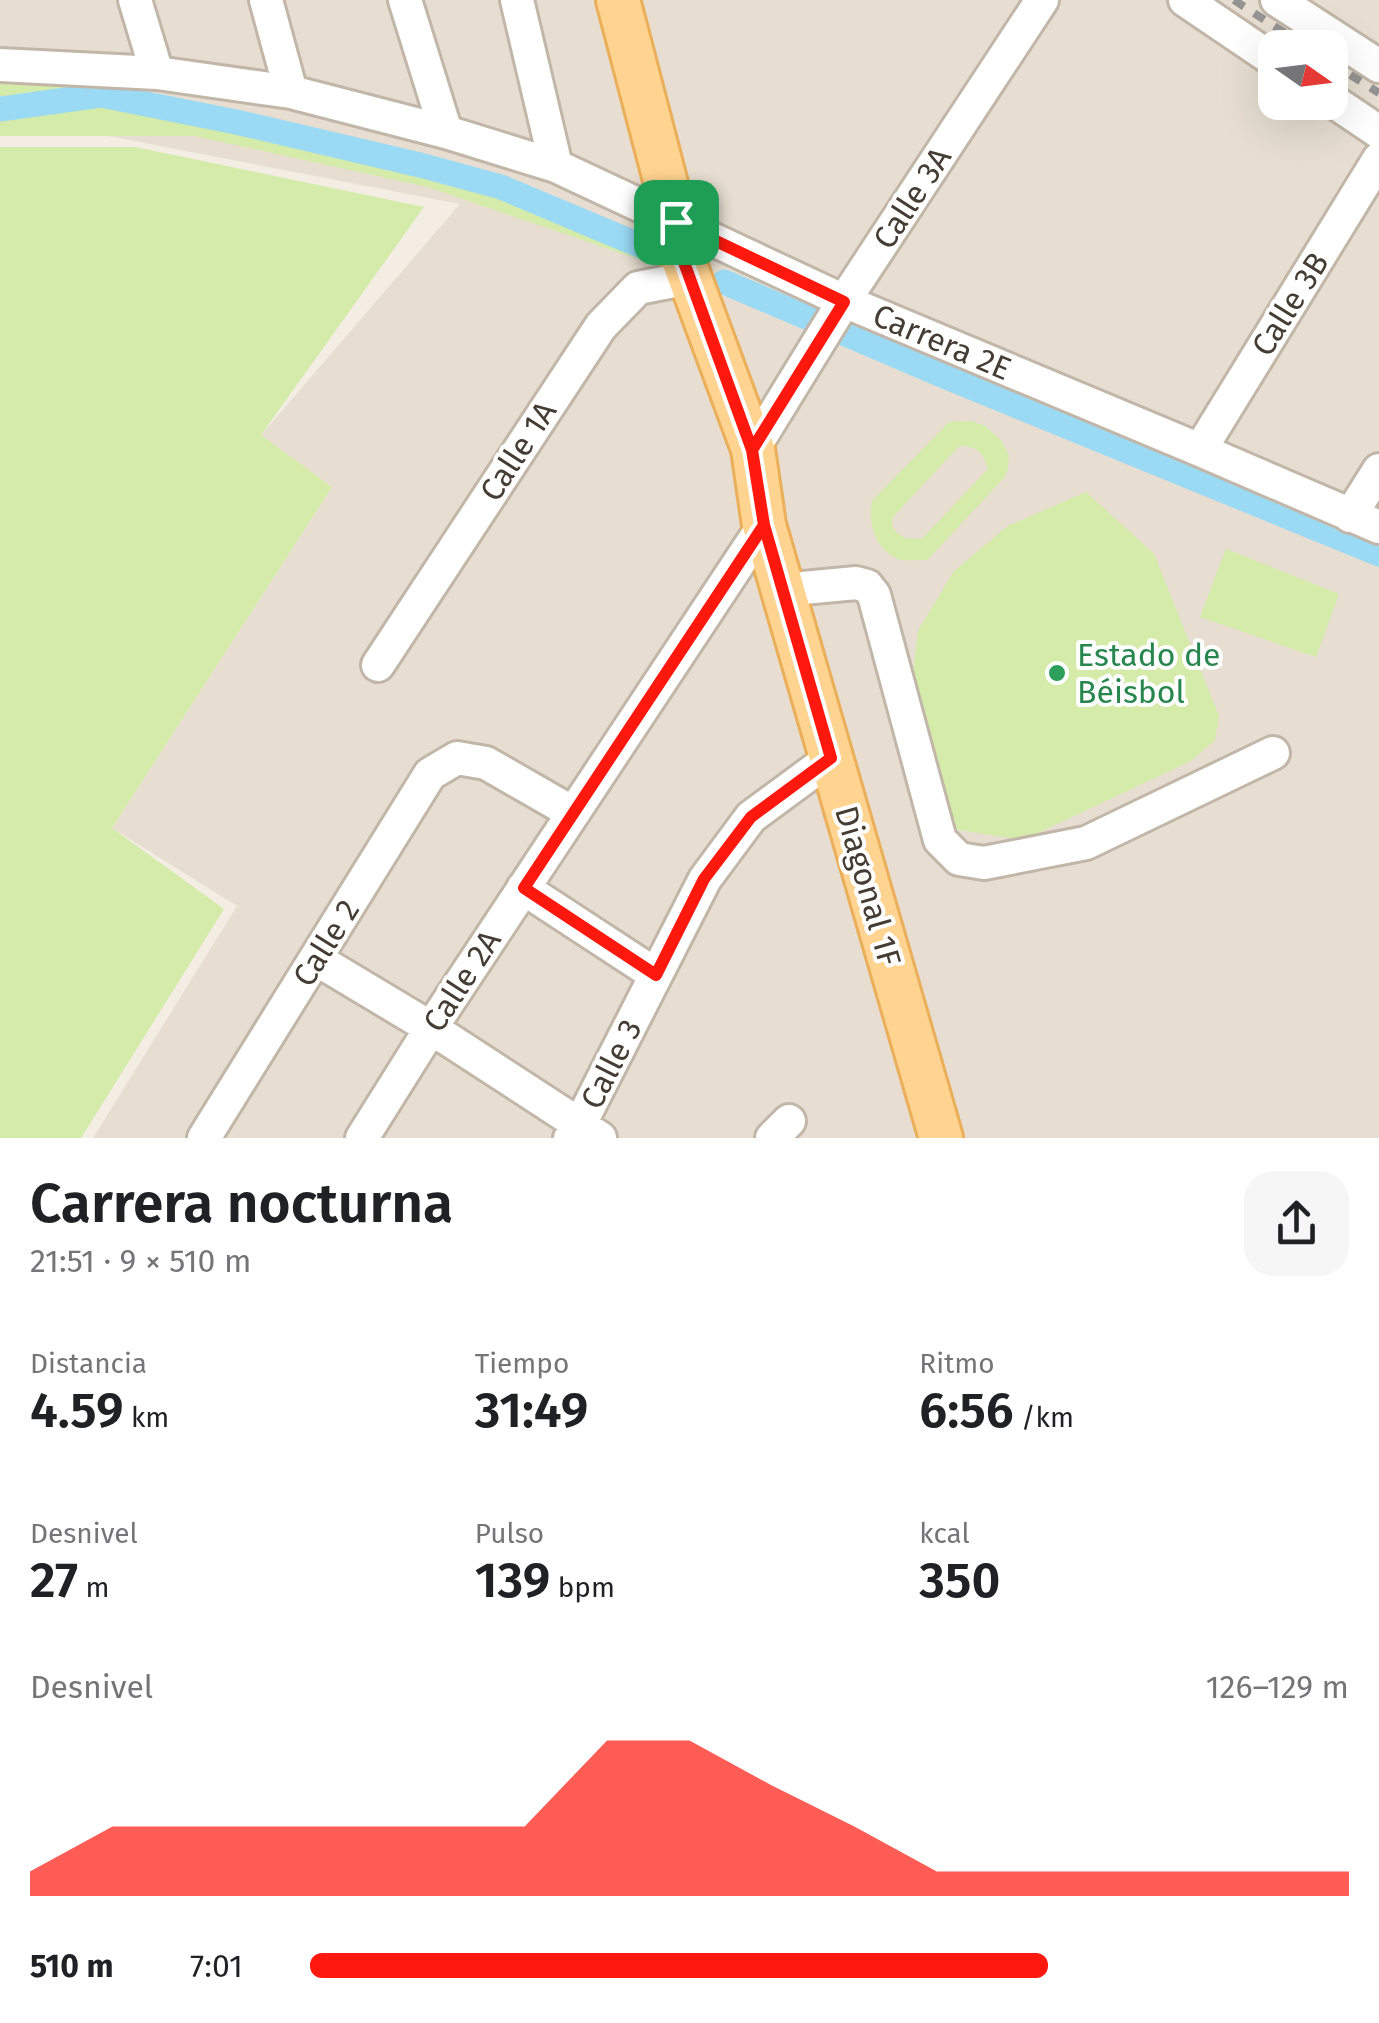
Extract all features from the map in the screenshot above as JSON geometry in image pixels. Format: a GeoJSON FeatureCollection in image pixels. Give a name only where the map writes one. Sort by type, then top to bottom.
{"type":"FeatureCollection","features":[{"type":"Feature","properties":{"kind":"main road","name":"Diagonal 1F"},"geometry":{"type":"LineString","coordinates":[[618,0],[687,266],[752,450],[764,525],[941,1138]]}},
{"type":"Feature","properties":{"kind":"street"},"geometry":{"type":"LineString","coordinates":[[135,0],[157,73]]}},
{"type":"Feature","properties":{"kind":"street"},"geometry":{"type":"LineString","coordinates":[[266,0],[291,92]]}},
{"type":"Feature","properties":{"kind":"street"},"geometry":{"type":"LineString","coordinates":[[405,0],[446,132]]}},
{"type":"Feature","properties":{"kind":"street"},"geometry":{"type":"LineString","coordinates":[[517,0],[556,166]]}},
{"type":"Feature","properties":{"kind":"street","name":"Calle 3A"},"geometry":{"type":"LineString","coordinates":[[752,450],[841,306],[1042,0]]}},
{"type":"Feature","properties":{"kind":"street"},"geometry":{"type":"LineString","coordinates":[[1185,0],[1258,49]]}},
{"type":"Feature","properties":{"kind":"street"},"geometry":{"type":"LineString","coordinates":[[1277,0],[1379,66]]}},
{"type":"Feature","properties":{"kind":"street","name":"Carrera 2E"},"geometry":{"type":"LineString","coordinates":[[0,65],[157,73],[291,92],[446,132],[556,166],[687,266],[841,306],[1200,450],[1365,521]]}},
{"type":"Feature","properties":{"kind":"street"},"geometry":{"type":"LineString","coordinates":[[1348,111],[1379,132]]}},
{"type":"Feature","properties":{"kind":"street","name":"Calle 3B"},"geometry":{"type":"LineString","coordinates":[[1200,450],[1379,158]]}},
{"type":"Feature","properties":{"kind":"street","name":"Calle 1A"},"geometry":{"type":"LineString","coordinates":[[378,665],[601,326],[638,288],[687,266]]}},
{"type":"Feature","properties":{"kind":"street"},"geometry":{"type":"LineString","coordinates":[[1365,521],[1379,470]]}},
{"type":"Feature","properties":{"kind":"street","name":"Calle 2A"},"geometry":{"type":"LineString","coordinates":[[362,1138],[430,1028],[764,525]]}},
{"type":"Feature","properties":{"kind":"street"},"geometry":{"type":"LineString","coordinates":[[782,590],[856,583],[868,586],[874,596],[940,840],[959,860],[984,863],[1086,842],[1272,753]]}},
{"type":"Feature","properties":{"kind":"street","name":"Calle 2"},"geometry":{"type":"LineString","coordinates":[[204,1138],[430,774],[457,758],[486,763],[573,813]]}},
{"type":"Feature","properties":{"kind":"street","name":"Calle 3"},"geometry":{"type":"LineString","coordinates":[[584,1133],[704,879],[751,817],[831,758]]}},
{"type":"Feature","properties":{"kind":"street"},"geometry":{"type":"LineString","coordinates":[[524,888],[656,975]]}},
{"type":"Feature","properties":{"kind":"street"},"geometry":{"type":"LineString","coordinates":[[316,959],[430,1028],[584,1133]]}},
{"type":"Feature","properties":{"kind":"shaded area"},"geometry":{"type":"Polygon","coordinates":[[[0,0],[1379,0],[1379,1138],[93,1138],[237,906],[112,828],[332,487],[261,435],[460,204],[0,115],[0,0]]]}},
{"type":"Feature","properties":{"kind":"green space"},"geometry":{"type":"Polygon","coordinates":[[[0,83],[109,89],[522,185],[667,245],[664,268],[428,187],[194,136],[0,136],[0,83]]]}},
{"type":"Feature","properties":{"kind":"green space"},"geometry":{"type":"Polygon","coordinates":[[[0,147],[135,147],[424,207],[261,435],[332,487],[112,828],[224,909],[81,1138],[0,1138],[0,147]]]}},
{"type":"Feature","properties":{"kind":"green space"},"geometry":{"type":"Polygon","coordinates":[[[971,421],[985,426],[1000,439],[1009,455],[1005,477],[927,560],[902,560],[880,545],[871,519],[872,501],[949,422],[971,421]],[[959,446],[892,518],[893,529],[904,538],[922,539],[988,469],[978,451],[959,446]]]}},
{"type":"Feature","properties":{"kind":"green space","name":"Estado de Béisbol"},"geometry":{"type":"Polygon","coordinates":[[[1086,492],[1154,554],[1219,716],[1215,740],[1191,761],[1023,840],[953,829],[907,720],[918,631],[954,571],[1008,526],[1086,492]]]}},
{"type":"Feature","properties":{"kind":"green space"},"geometry":{"type":"Polygon","coordinates":[[[1226,549],[1339,594],[1316,657],[1200,617],[1226,549]]]}},
{"type":"Feature","properties":{"kind":"waterway"},"geometry":{"type":"LineString","coordinates":[[0,109],[101,95],[236,122],[501,187],[677,261]]}},
{"type":"Feature","properties":{"kind":"waterway"},"geometry":{"type":"LineString","coordinates":[[724,282],[1379,554]]}},
{"type":"Feature","properties":{"kind":"railway"},"geometry":{"type":"LineString","coordinates":[[1234,0],[1280,30]]}},
{"type":"Feature","properties":{"kind":"railway"},"geometry":{"type":"LineString","coordinates":[[1348,73],[1379,93]]}},
{"type":"Feature","properties":{"kind":"place","name":"Estado de Béisbol"},"geometry":{"type":"Point","coordinates":[1057,673]}},
{"type":"Feature","properties":{"kind":"route"},"geometry":{"type":"LineString","coordinates":[[676,222],[681,254],[752,450],[764,525],[524,888],[656,975],[704,879],[751,817],[831,758],[764,525],[752,450],[844,302],[676,222]]}}]}
